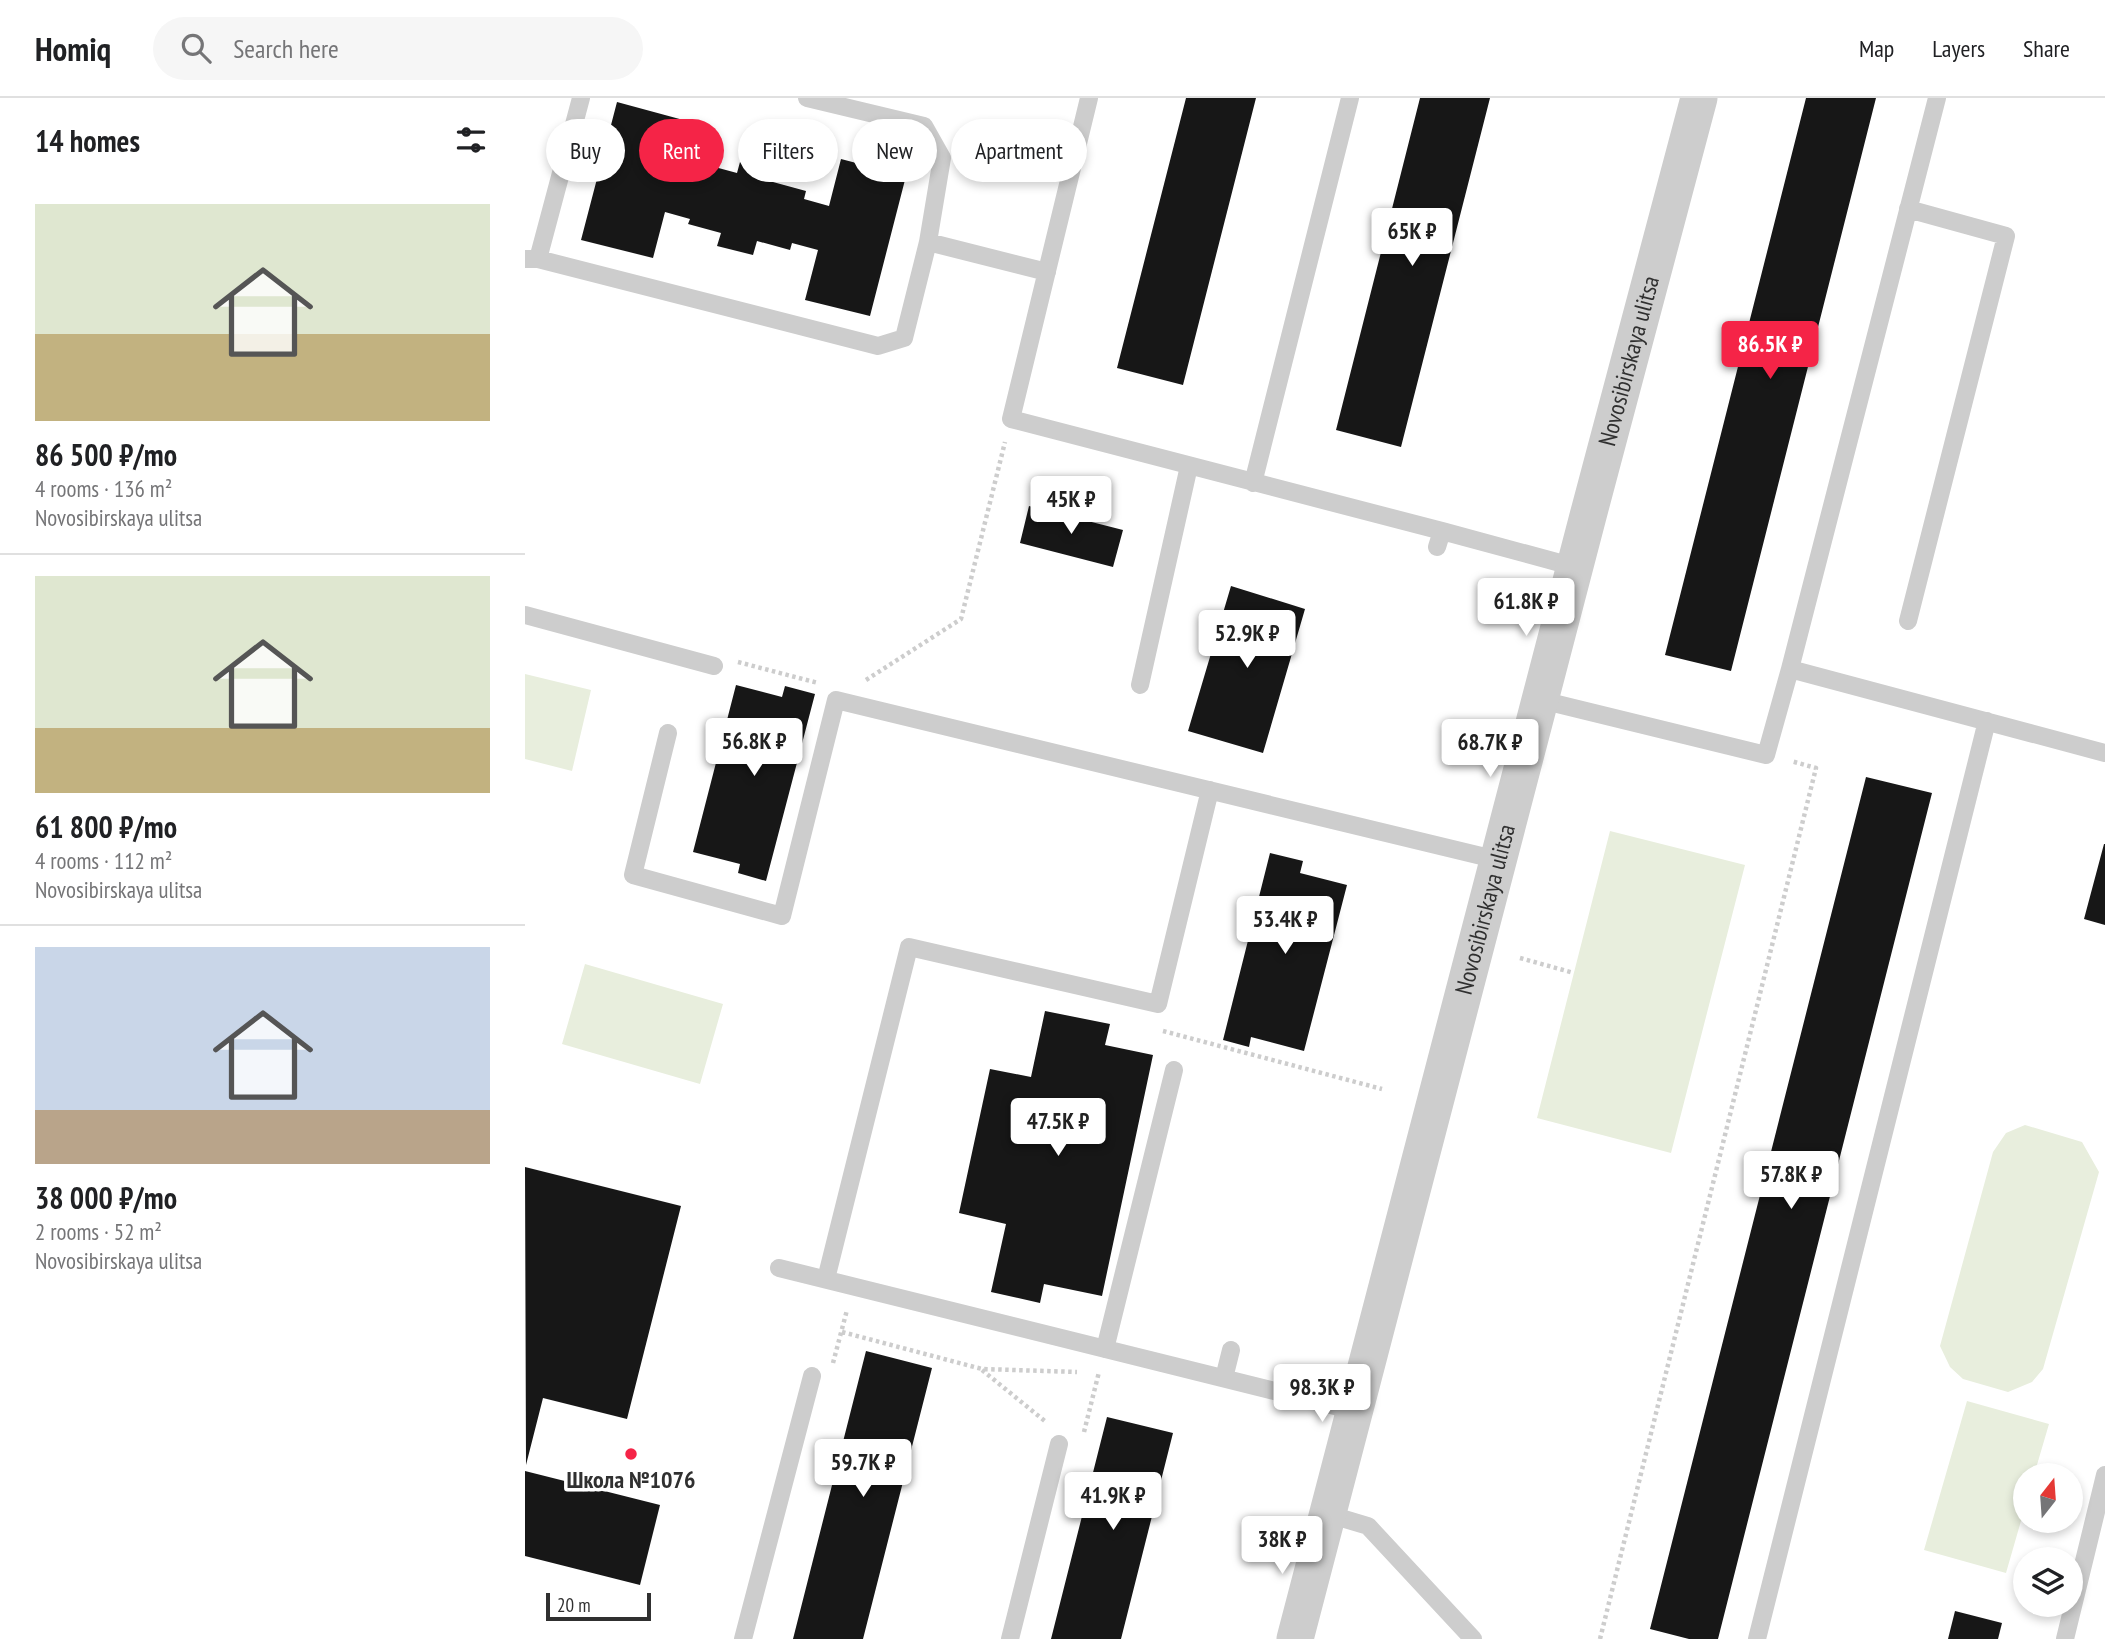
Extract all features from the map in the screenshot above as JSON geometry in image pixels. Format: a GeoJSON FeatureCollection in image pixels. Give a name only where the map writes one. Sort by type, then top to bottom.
{"type":"FeatureCollection","features":[{"type":"Feature","properties":{"kind":"street","name":"Novosibirskaya ulitsa"},"geometry":{"type":"LineString","coordinates":[[1295,1639],[1699,98]]}},
{"type":"Feature","properties":{"kind":"lane"},"geometry":{"type":"LineString","coordinates":[[581,98],[532,259],[879,346],[904,338],[928,242],[942,158],[924,127],[807,98]]}},
{"type":"Feature","properties":{"kind":"lane"},"geometry":{"type":"LineString","coordinates":[[1089,98],[1011,419],[1253,483],[1439,539],[1575,567]]}},
{"type":"Feature","properties":{"kind":"lane"},"geometry":{"type":"LineString","coordinates":[[1253,483],[1350,98]]}},
{"type":"Feature","properties":{"kind":"lane"},"geometry":{"type":"LineString","coordinates":[[1541,700],[1766,755],[1937,98]]}},
{"type":"Feature","properties":{"kind":"lane"},"geometry":{"type":"LineString","coordinates":[[1908,209],[2006,236],[1908,621]]}},
{"type":"Feature","properties":{"kind":"lane"},"geometry":{"type":"LineString","coordinates":[[928,242],[1047,272]]}},
{"type":"Feature","properties":{"kind":"lane"},"geometry":{"type":"LineString","coordinates":[[1140,685],[1189,466]]}},
{"type":"Feature","properties":{"kind":"lane"},"geometry":{"type":"LineString","coordinates":[[525,615],[714,666]]}},
{"type":"Feature","properties":{"kind":"lane"},"geometry":{"type":"LineString","coordinates":[[1790,668],[2105,753]]}},
{"type":"Feature","properties":{"kind":"lane"},"geometry":{"type":"LineString","coordinates":[[669,733],[633,875],[782,916],[836,699],[1498,860]]}},
{"type":"Feature","properties":{"kind":"lane"},"geometry":{"type":"LineString","coordinates":[[1757,1639],[1987,722]]}},
{"type":"Feature","properties":{"kind":"lane"},"geometry":{"type":"LineString","coordinates":[[826,1279],[909,947],[1158,1004],[1210,790]]}},
{"type":"Feature","properties":{"kind":"lane"},"geometry":{"type":"LineString","coordinates":[[1105,1349],[1174,1070]]}},
{"type":"Feature","properties":{"kind":"lane"},"geometry":{"type":"LineString","coordinates":[[779,1268],[1355,1411]]}},
{"type":"Feature","properties":{"kind":"lane"},"geometry":{"type":"LineString","coordinates":[[1224,1378],[1231,1350]]}},
{"type":"Feature","properties":{"kind":"lane"},"geometry":{"type":"LineString","coordinates":[[743,1639],[812,1376]]}},
{"type":"Feature","properties":{"kind":"lane"},"geometry":{"type":"LineString","coordinates":[[1010,1639],[1059,1444]]}},
{"type":"Feature","properties":{"kind":"lane"},"geometry":{"type":"LineString","coordinates":[[2065,1639],[2105,1475]]}},
{"type":"Feature","properties":{"kind":"lane"},"geometry":{"type":"LineString","coordinates":[[1328,1514],[1368,1526],[1473,1639]]}},
{"type":"Feature","properties":{"kind":"path"},"geometry":{"type":"LineString","coordinates":[[714,666],[731,660],[825,685],[836,699],[961,620],[1011,419]]}},
{"type":"Feature","properties":{"kind":"path"},"geometry":{"type":"LineString","coordinates":[[1600,1639],[1816,768],[1766,755]]}},
{"type":"Feature","properties":{"kind":"path"},"geometry":{"type":"LineString","coordinates":[[1520,958],[1574,973]]}},
{"type":"Feature","properties":{"kind":"path"},"geometry":{"type":"LineString","coordinates":[[1160,1030],[1382,1089]]}},
{"type":"Feature","properties":{"kind":"path"},"geometry":{"type":"LineString","coordinates":[[831,1368],[853,1287]]}},
{"type":"Feature","properties":{"kind":"path"},"geometry":{"type":"LineString","coordinates":[[842,1332],[982,1369],[1099,1373]]}},
{"type":"Feature","properties":{"kind":"path"},"geometry":{"type":"LineString","coordinates":[[982,1369],[1047,1423]]}},
{"type":"Feature","properties":{"kind":"green space"},"geometry":{"type":"Polygon","coordinates":[[[525,674],[591,690],[572,771],[525,759],[525,674]]]}},
{"type":"Feature","properties":{"kind":"green space"},"geometry":{"type":"Polygon","coordinates":[[[1610,831],[1745,865],[1671,1153],[1537,1118],[1610,831]]]}},
{"type":"Feature","properties":{"kind":"green space"},"geometry":{"type":"Polygon","coordinates":[[[585,964],[723,1004],[700,1084],[562,1044],[585,964]]]}},
{"type":"Feature","properties":{"kind":"green space"},"geometry":{"type":"Polygon","coordinates":[[[2025,1125],[2082,1142],[2099,1172],[2043,1369],[2032,1382],[2008,1392],[1963,1379],[1950,1367],[1940,1346],[1993,1152],[2006,1133],[2025,1125]]]}},
{"type":"Feature","properties":{"kind":"green space"},"geometry":{"type":"Polygon","coordinates":[[[1967,1401],[2049,1424],[2038,1463],[2013,1463],[2013,1533],[2018,1533],[2006,1573],[1924,1550],[1967,1401]]]}},
{"type":"Feature","properties":{"kind":"building"},"geometry":{"type":"Polygon","coordinates":[[[1186,98],[1256,98],[1183,385],[1117,368],[1186,98]]]}},
{"type":"Feature","properties":{"kind":"building"},"geometry":{"type":"Polygon","coordinates":[[[1420,98],[1490,98],[1401,447],[1336,430],[1420,98]]]}},
{"type":"Feature","properties":{"kind":"building"},"geometry":{"type":"Polygon","coordinates":[[[1806,98],[1876,98],[1731,671],[1665,655],[1806,98]]]}},
{"type":"Feature","properties":{"kind":"building"},"geometry":{"type":"Polygon","coordinates":[[[617,102],[680,119],[639,119],[639,182],[724,182],[724,169],[737,173],[738,169],[738,182],[773,182],[806,191],[804,199],[829,206],[835,182],[838,182],[841,159],[852,162],[852,182],[904,182],[870,316],[805,300],[818,250],[792,243],[790,250],[757,241],[753,255],[717,246],[721,233],[688,224],[690,219],[665,212],[653,258],[581,240],[596,182],[625,182],[625,119],[613,119],[617,102]]]}},
{"type":"Feature","properties":{"kind":"building"},"geometry":{"type":"Polygon","coordinates":[[[1029,506],[1123,530],[1113,567],[1020,543],[1029,506]]]}},
{"type":"Feature","properties":{"kind":"building"},"geometry":{"type":"Polygon","coordinates":[[[1231,586],[1305,609],[1263,753],[1188,731],[1231,586]]]}},
{"type":"Feature","properties":{"kind":"building"},"geometry":{"type":"Polygon","coordinates":[[[736,685],[782,697],[785,686],[815,694],[766,881],[738,873],[740,864],[693,852],[736,685]]]}},
{"type":"Feature","properties":{"kind":"building"},"geometry":{"type":"Polygon","coordinates":[[[1866,777],[1932,793],[1718,1639],[1689,1639],[1650,1629],[1866,777]]]}},
{"type":"Feature","properties":{"kind":"building"},"geometry":{"type":"Polygon","coordinates":[[[2105,844],[2105,925],[2084,919],[2105,844]]]}},
{"type":"Feature","properties":{"kind":"building"},"geometry":{"type":"Polygon","coordinates":[[[1270,853],[1303,861],[1300,873],[1347,885],[1304,1051],[1251,1037],[1249,1047],[1223,1040],[1270,853]]]}},
{"type":"Feature","properties":{"kind":"building"},"geometry":{"type":"Polygon","coordinates":[[[1045,1011],[1110,1024],[1105,1045],[1153,1055],[1102,1296],[1044,1284],[1040,1303],[991,1292],[1006,1224],[959,1213],[990,1069],[1031,1077],[1045,1011]]]}},
{"type":"Feature","properties":{"kind":"building"},"geometry":{"type":"Polygon","coordinates":[[[525,1167],[681,1206],[627,1419],[543,1398],[526,1465],[525,1167]]]}},
{"type":"Feature","properties":{"kind":"building"},"geometry":{"type":"Polygon","coordinates":[[[866,1351],[932,1368],[863,1639],[793,1639],[866,1351]]]}},
{"type":"Feature","properties":{"kind":"building"},"geometry":{"type":"Polygon","coordinates":[[[1107,1417],[1173,1433],[1121,1639],[1051,1639],[1107,1417]]]}},
{"type":"Feature","properties":{"kind":"building"},"geometry":{"type":"Polygon","coordinates":[[[525,1471],[660,1505],[640,1585],[525,1556],[525,1471]]]}},
{"type":"Feature","properties":{"kind":"building"},"geometry":{"type":"Polygon","coordinates":[[[1955,1611],[2002,1623],[1998,1639],[1948,1639],[1955,1611]]]}},
{"type":"Feature","properties":{"kind":"place","name":"Школа №1076"},"geometry":{"type":"Point","coordinates":[631,1454]}}]}
